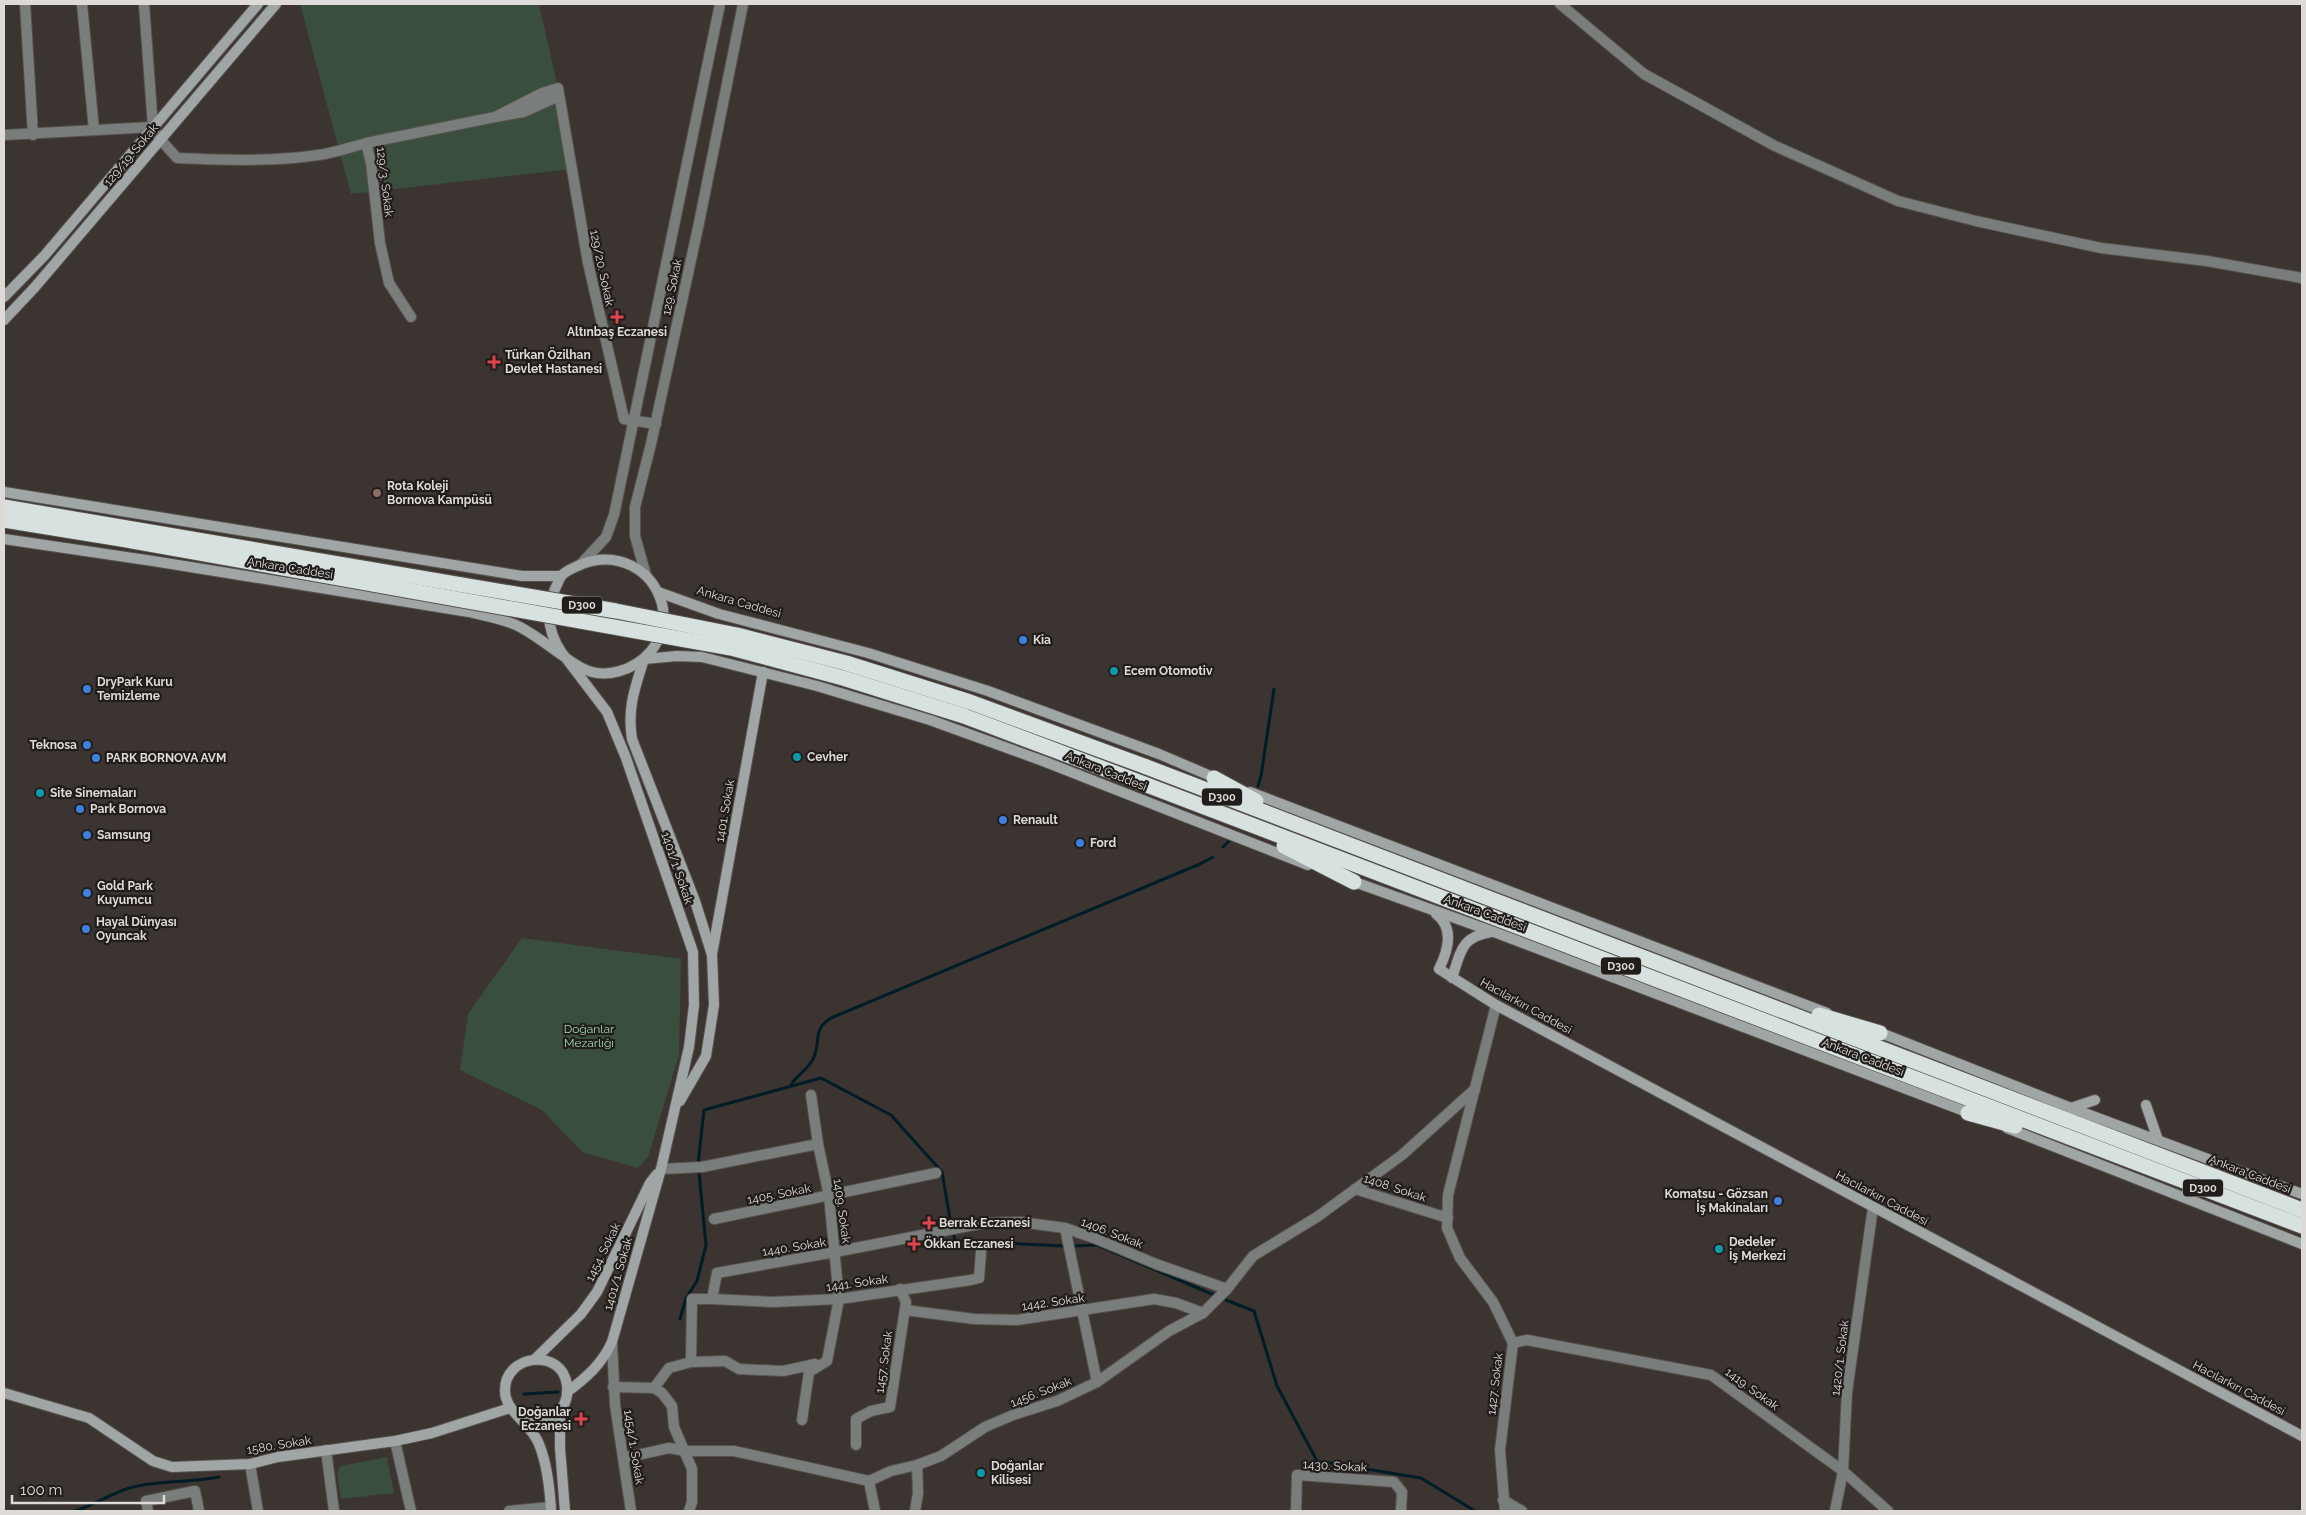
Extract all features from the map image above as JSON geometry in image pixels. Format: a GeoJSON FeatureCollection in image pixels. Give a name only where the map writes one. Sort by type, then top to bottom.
{"type":"FeatureCollection","features":[{"type":"Feature","properties":{"kind":"highway","name":"Ankara Caddesi"},"geometry":{"type":"LineString","coordinates":[[4,507],[606,609],[737,635],[846,663],[970,702],[1144,766],[2302,1210]]}},
{"type":"Feature","properties":{"kind":"highway","name":"Ankara Caddesi"},"geometry":{"type":"LineString","coordinates":[[4,520],[130,540],[731,648],[843,678],[964,716],[2302,1226]]}},
{"type":"Feature","properties":{"kind":"highway"},"geometry":{"type":"LineString","coordinates":[[1214,778],[1301,826]]}},
{"type":"Feature","properties":{"kind":"highway"},"geometry":{"type":"LineString","coordinates":[[1214,811],[1354,882]]}},
{"type":"Feature","properties":{"kind":"highway"},"geometry":{"type":"LineString","coordinates":[[1725,989],[1880,1033]]}},
{"type":"Feature","properties":{"kind":"highway"},"geometry":{"type":"LineString","coordinates":[[1968,1113],[2103,1150]]}},
{"type":"Feature","properties":{"kind":"main road","name":"129/19. Sokak"},"geometry":{"type":"LineString","coordinates":[[4,297],[45,255],[258,4]]}},
{"type":"Feature","properties":{"kind":"main road","name":"129/19. Sokak"},"geometry":{"type":"LineString","coordinates":[[4,320],[36,287],[276,4]]}},
{"type":"Feature","properties":{"kind":"main road"},"geometry":{"type":"LineString","coordinates":[[4,492],[517,576],[561,576]]}},
{"type":"Feature","properties":{"kind":"main road","name":"Ankara Caddesi"},"geometry":{"type":"LineString","coordinates":[[4,539],[162,562],[469,612],[519,626],[562,653],[581,668],[605,674],[630,668],[644,659],[655,646],[661,632],[663,611],[658,592],[646,575],[634,566],[616,560],[593,560],[561,576],[552,596],[549,624],[555,643],[562,653]]}},
{"type":"Feature","properties":{"kind":"main road","name":"Ankara Caddesi"},"geometry":{"type":"LineString","coordinates":[[658,592],[719,614],[868,653],[988,691],[1159,754],[1214,778],[2071,1108],[2302,1194]]}},
{"type":"Feature","properties":{"kind":"main road","name":"1401/1. Sokak"},"geometry":{"type":"LineString","coordinates":[[562,653],[607,712],[626,758],[693,952],[694,1005],[689,1047],[661,1169],[612,1342]]}},
{"type":"Feature","properties":{"kind":"main road","name":"Ankara Caddesi"},"geometry":{"type":"LineString","coordinates":[[644,659],[677,656],[702,657],[763,672],[930,720],[1968,1113],[2302,1244]]}},
{"type":"Feature","properties":{"kind":"main road","name":"1401/1. Sokak"},"geometry":{"type":"LineString","coordinates":[[644,659],[631,702],[629,721],[632,739],[695,901],[712,955],[714,1005],[706,1056],[675,1111]]}},
{"type":"Feature","properties":{"kind":"main road","name":"1401. Sokak"},"geometry":{"type":"LineString","coordinates":[[712,955],[763,672]]}},
{"type":"Feature","properties":{"kind":"main road","name":"Hacılarkırı Caddesi"},"geometry":{"type":"LineString","coordinates":[[1427,908],[1445,920],[1449,933],[1448,947],[1439,969],[1496,1005],[2302,1436]]}},
{"type":"Feature","properties":{"kind":"main road"},"geometry":{"type":"LineString","coordinates":[[1452,978],[1468,940],[1476,935],[1494,932]]}},
{"type":"Feature","properties":{"kind":"main road"},"geometry":{"type":"LineString","coordinates":[[2071,1108],[2095,1100]]}},
{"type":"Feature","properties":{"kind":"main road"},"geometry":{"type":"LineString","coordinates":[[2146,1105],[2158,1140]]}},
{"type":"Feature","properties":{"kind":"main road","name":"1454. Sokak"},"geometry":{"type":"LineString","coordinates":[[535,1359],[581,1314],[597,1292],[650,1183],[661,1169]]}},
{"type":"Feature","properties":{"kind":"main road"},"geometry":{"type":"LineString","coordinates":[[568,1392],[586,1378],[597,1366],[612,1342]]}},
{"type":"Feature","properties":{"kind":"main road"},"geometry":{"type":"LineString","coordinates":[[522,1419],[532,1422],[543,1421],[552,1417],[565,1402],[568,1392],[566,1381],[562,1372],[550,1362],[535,1359],[520,1363],[509,1374],[504,1394],[510,1408],[522,1419],[539,1444],[551,1509]]}},
{"type":"Feature","properties":{"kind":"main road","name":"1580. Sokak"},"geometry":{"type":"LineString","coordinates":[[4,1393],[90,1418],[128,1442],[146,1457],[172,1467],[250,1464],[278,1457],[395,1441],[432,1433],[510,1408]]}},
{"type":"Feature","properties":{"kind":"main road"},"geometry":{"type":"LineString","coordinates":[[560,1410],[560,1448],[565,1511]]}},
{"type":"Feature","properties":{"kind":"street"},"geometry":{"type":"LineString","coordinates":[[25,4],[33,135]]}},
{"type":"Feature","properties":{"kind":"street"},"geometry":{"type":"LineString","coordinates":[[82,4],[94,130]]}},
{"type":"Feature","properties":{"kind":"street"},"geometry":{"type":"LineString","coordinates":[[144,4],[154,127],[160,140],[177,158],[233,161],[320,155],[366,143]]}},
{"type":"Feature","properties":{"kind":"street","name":"129. Sokak"},"geometry":{"type":"LineString","coordinates":[[580,565],[606,537],[611,522],[634,421],[693,125],[720,4]]}},
{"type":"Feature","properties":{"kind":"street","name":"129. Sokak"},"geometry":{"type":"LineString","coordinates":[[646,575],[638,551],[634,523],[635,508],[656,424],[743,4]]}},
{"type":"Feature","properties":{"kind":"street"},"geometry":{"type":"LineString","coordinates":[[1560,4],[1644,74],[1775,146],[1898,201],[1976,221],[2102,248],[2207,261],[2302,278]]}},
{"type":"Feature","properties":{"kind":"street","name":"129/20. Sokak"},"geometry":{"type":"LineString","coordinates":[[559,92],[588,263],[624,419],[634,421]]}},
{"type":"Feature","properties":{"kind":"street","name":"129/3. Sokak"},"geometry":{"type":"LineString","coordinates":[[411,317],[389,283],[381,248],[371,164],[366,143],[495,117],[542,93],[559,92]]}},
{"type":"Feature","properties":{"kind":"street"},"geometry":{"type":"LineString","coordinates":[[4,135],[33,135],[154,127]]}},
{"type":"Feature","properties":{"kind":"street"},"geometry":{"type":"LineString","coordinates":[[634,421],[656,424]]}},
{"type":"Feature","properties":{"kind":"street"},"geometry":{"type":"LineString","coordinates":[[1448,1218],[1448,1195],[1496,1005]]}},
{"type":"Feature","properties":{"kind":"street","name":"1408. Sokak"},"geometry":{"type":"LineString","coordinates":[[1355,1189],[1402,1155],[1475,1089]]}},
{"type":"Feature","properties":{"kind":"street","name":"1409. Sokak"},"geometry":{"type":"LineString","coordinates":[[811,1095],[818,1144],[829,1196],[836,1252],[839,1299],[827,1361]]}},
{"type":"Feature","properties":{"kind":"street"},"geometry":{"type":"LineString","coordinates":[[661,1169],[702,1167],[818,1144]]}},
{"type":"Feature","properties":{"kind":"street","name":"1405. Sokak"},"geometry":{"type":"LineString","coordinates":[[714,1219],[936,1173]]}},
{"type":"Feature","properties":{"kind":"street","name":"1408. Sokak"},"geometry":{"type":"LineString","coordinates":[[1355,1189],[1448,1218]]}},
{"type":"Feature","properties":{"kind":"street","name":"1456. Sokak"},"geometry":{"type":"LineString","coordinates":[[869,1481],[891,1471],[917,1465],[941,1456],[984,1428],[1013,1415],[1057,1401],[1097,1382],[1169,1331],[1203,1313],[1227,1289],[1253,1256],[1316,1217],[1355,1189]]}},
{"type":"Feature","properties":{"kind":"street","name":"1420/1. Sokak"},"geometry":{"type":"LineString","coordinates":[[1834,1511],[1843,1471],[1847,1392],[1873,1207]]}},
{"type":"Feature","properties":{"kind":"street","name":"1427. Sokak"},"geometry":{"type":"LineString","coordinates":[[1448,1218],[1447,1228],[1460,1258],[1493,1302],[1513,1343],[1500,1450],[1505,1511]]}},
{"type":"Feature","properties":{"kind":"street","name":"1406. Sokak"},"geometry":{"type":"LineString","coordinates":[[984,1223],[1020,1222],[1065,1228],[1156,1264],[1227,1289]]}},
{"type":"Feature","properties":{"kind":"street","name":"1440. Sokak"},"geometry":{"type":"LineString","coordinates":[[712,1299],[717,1273],[984,1223]]}},
{"type":"Feature","properties":{"kind":"street"},"geometry":{"type":"LineString","coordinates":[[1065,1228],[1097,1382]]}},
{"type":"Feature","properties":{"kind":"street","name":"1441. Sokak"},"geometry":{"type":"LineString","coordinates":[[712,1299],[773,1302],[839,1299],[979,1278],[981,1252]]}},
{"type":"Feature","properties":{"kind":"street","name":"1457. Sokak"},"geometry":{"type":"LineString","coordinates":[[856,1445],[856,1419],[871,1411],[890,1407],[906,1302],[900,1289]]}},
{"type":"Feature","properties":{"kind":"street"},"geometry":{"type":"LineString","coordinates":[[691,1362],[692,1298],[712,1299]]}},
{"type":"Feature","properties":{"kind":"street","name":"1442. Sokak"},"geometry":{"type":"LineString","coordinates":[[905,1310],[974,1319],[1017,1320],[1154,1299],[1203,1313]]}},
{"type":"Feature","properties":{"kind":"street","name":"1419. Sokak"},"geometry":{"type":"LineString","coordinates":[[1513,1343],[1527,1340],[1711,1375],[1843,1471],[1888,1511]]}},
{"type":"Feature","properties":{"kind":"street","name":"1401/1. Sokak"},"geometry":{"type":"LineString","coordinates":[[612,1342],[613,1387]]}},
{"type":"Feature","properties":{"kind":"street"},"geometry":{"type":"LineString","coordinates":[[654,1388],[669,1368],[691,1362],[725,1361],[739,1369],[783,1371],[827,1361]]}},
{"type":"Feature","properties":{"kind":"street"},"geometry":{"type":"LineString","coordinates":[[802,1420],[809,1372],[827,1361]]}},
{"type":"Feature","properties":{"kind":"street"},"geometry":{"type":"LineString","coordinates":[[613,1387],[654,1388],[662,1393],[672,1406],[674,1427],[692,1468],[692,1502],[689,1511]]}},
{"type":"Feature","properties":{"kind":"street","name":"1454/1. Sokak"},"geometry":{"type":"LineString","coordinates":[[613,1387],[631,1511]]}},
{"type":"Feature","properties":{"kind":"street"},"geometry":{"type":"LineString","coordinates":[[395,1441],[411,1511]]}},
{"type":"Feature","properties":{"kind":"street"},"geometry":{"type":"LineString","coordinates":[[624,1458],[662,1449],[734,1451],[869,1481],[875,1511]]}},
{"type":"Feature","properties":{"kind":"street"},"geometry":{"type":"LineString","coordinates":[[326,1450],[334,1511]]}},
{"type":"Feature","properties":{"kind":"street"},"geometry":{"type":"LineString","coordinates":[[250,1464],[258,1511]]}},
{"type":"Feature","properties":{"kind":"street"},"geometry":{"type":"LineString","coordinates":[[915,1511],[918,1493],[917,1465]]}},
{"type":"Feature","properties":{"kind":"street","name":"1430. Sokak"},"geometry":{"type":"LineString","coordinates":[[1296,1511],[1297,1475],[1394,1482],[1402,1492],[1401,1511]]}},
{"type":"Feature","properties":{"kind":"street"},"geometry":{"type":"LineString","coordinates":[[148,1511],[146,1501],[196,1491],[199,1511]]}},
{"type":"Feature","properties":{"kind":"street"},"geometry":{"type":"LineString","coordinates":[[1503,1500],[1522,1511]]}},
{"type":"Feature","properties":{"kind":"street"},"geometry":{"type":"LineString","coordinates":[[509,1511],[551,1509]]}},
{"type":"Feature","properties":{"kind":"green space"},"geometry":{"type":"Polygon","coordinates":[[[300,4],[539,4],[558,88],[572,169],[351,194],[300,4]]]}},
{"type":"Feature","properties":{"kind":"green space","name":"Doğanlar Mezarlığı"},"geometry":{"type":"Polygon","coordinates":[[[522,938],[681,959],[679,1055],[648,1157],[638,1168],[582,1152],[542,1110],[460,1070],[468,1014],[522,938]]]}},
{"type":"Feature","properties":{"kind":"green space"},"geometry":{"type":"Polygon","coordinates":[[[387,1457],[394,1493],[341,1499],[337,1473],[341,1466],[387,1457]]]}},
{"type":"Feature","properties":{"kind":"waterway"},"geometry":{"type":"LineString","coordinates":[[1258,786],[1274,689]]}},
{"type":"Feature","properties":{"kind":"waterway"},"geometry":{"type":"LineString","coordinates":[[1223,847],[1229,841]]}},
{"type":"Feature","properties":{"kind":"waterway"},"geometry":{"type":"LineString","coordinates":[[791,1085],[812,1061],[816,1051],[819,1031],[825,1022],[831,1018],[1213,857]]}},
{"type":"Feature","properties":{"kind":"waterway"},"geometry":{"type":"LineString","coordinates":[[698,1164],[704,1110],[821,1078],[891,1115],[942,1172],[951,1225]]}},
{"type":"Feature","properties":{"kind":"waterway"},"geometry":{"type":"LineString","coordinates":[[680,1319],[686,1298],[697,1281],[706,1245],[699,1173]]}},
{"type":"Feature","properties":{"kind":"waterway"},"geometry":{"type":"LineString","coordinates":[[953,1234],[956,1241],[1064,1246]]}},
{"type":"Feature","properties":{"kind":"waterway"},"geometry":{"type":"LineString","coordinates":[[1074,1246],[1097,1245],[1214,1295]]}},
{"type":"Feature","properties":{"kind":"waterway"},"geometry":{"type":"LineString","coordinates":[[1226,1300],[1254,1311],[1277,1386],[1317,1461],[1421,1478],[1475,1511]]}},
{"type":"Feature","properties":{"kind":"waterway"},"geometry":{"type":"LineString","coordinates":[[524,1394],[558,1392]]}},
{"type":"Feature","properties":{"kind":"waterway"},"geometry":{"type":"LineString","coordinates":[[75,1511],[133,1487],[154,1483],[219,1477]]}},
{"type":"Feature","properties":{"kind":"place","name":"Altınbaş Eczanesi"},"geometry":{"type":"Point","coordinates":[617,317]}},
{"type":"Feature","properties":{"kind":"place","name":"Türkan Özilhan Devlet Hastanesi"},"geometry":{"type":"Point","coordinates":[494,362]}},
{"type":"Feature","properties":{"kind":"place","name":"Rota Koleji Bornova Kampüsü"},"geometry":{"type":"Point","coordinates":[377,493]}},
{"type":"Feature","properties":{"kind":"place","name":"Kia"},"geometry":{"type":"Point","coordinates":[1023,640]}},
{"type":"Feature","properties":{"kind":"place","name":"Ecem Otomotiv"},"geometry":{"type":"Point","coordinates":[1114,671]}},
{"type":"Feature","properties":{"kind":"place","name":"DryPark Kuru Temizleme"},"geometry":{"type":"Point","coordinates":[87,689]}},
{"type":"Feature","properties":{"kind":"place","name":"Teknosa"},"geometry":{"type":"Point","coordinates":[87,745]}},
{"type":"Feature","properties":{"kind":"place","name":"Cevher"},"geometry":{"type":"Point","coordinates":[797,757]}},
{"type":"Feature","properties":{"kind":"place","name":"PARK BORNOVA AVM"},"geometry":{"type":"Point","coordinates":[96,758]}},
{"type":"Feature","properties":{"kind":"place","name":"Site Sinemaları"},"geometry":{"type":"Point","coordinates":[40,793]}},
{"type":"Feature","properties":{"kind":"place","name":"Park Bornova"},"geometry":{"type":"Point","coordinates":[80,809]}},
{"type":"Feature","properties":{"kind":"place","name":"Renault"},"geometry":{"type":"Point","coordinates":[1003,820]}},
{"type":"Feature","properties":{"kind":"place","name":"Samsung"},"geometry":{"type":"Point","coordinates":[87,835]}},
{"type":"Feature","properties":{"kind":"place","name":"Ford"},"geometry":{"type":"Point","coordinates":[1080,843]}},
{"type":"Feature","properties":{"kind":"place","name":"Gold Park Kuyumcu"},"geometry":{"type":"Point","coordinates":[87,893]}},
{"type":"Feature","properties":{"kind":"place","name":"Hayal Dünyası Oyuncak"},"geometry":{"type":"Point","coordinates":[86,929]}},
{"type":"Feature","properties":{"kind":"place","name":"Komatsu - Gözsan İş Makinaları"},"geometry":{"type":"Point","coordinates":[1778,1201]}},
{"type":"Feature","properties":{"kind":"place","name":"Berrak Eczanesi"},"geometry":{"type":"Point","coordinates":[929,1223]}},
{"type":"Feature","properties":{"kind":"place","name":"Ökkan Eczanesi"},"geometry":{"type":"Point","coordinates":[914,1244]}},
{"type":"Feature","properties":{"kind":"place","name":"Dedeler İş Merkezi"},"geometry":{"type":"Point","coordinates":[1719,1249]}},
{"type":"Feature","properties":{"kind":"place","name":"Doğanlar Eczanesi"},"geometry":{"type":"Point","coordinates":[581,1419]}},
{"type":"Feature","properties":{"kind":"place","name":"Doğanlar Kilisesi"},"geometry":{"type":"Point","coordinates":[981,1473]}}]}
